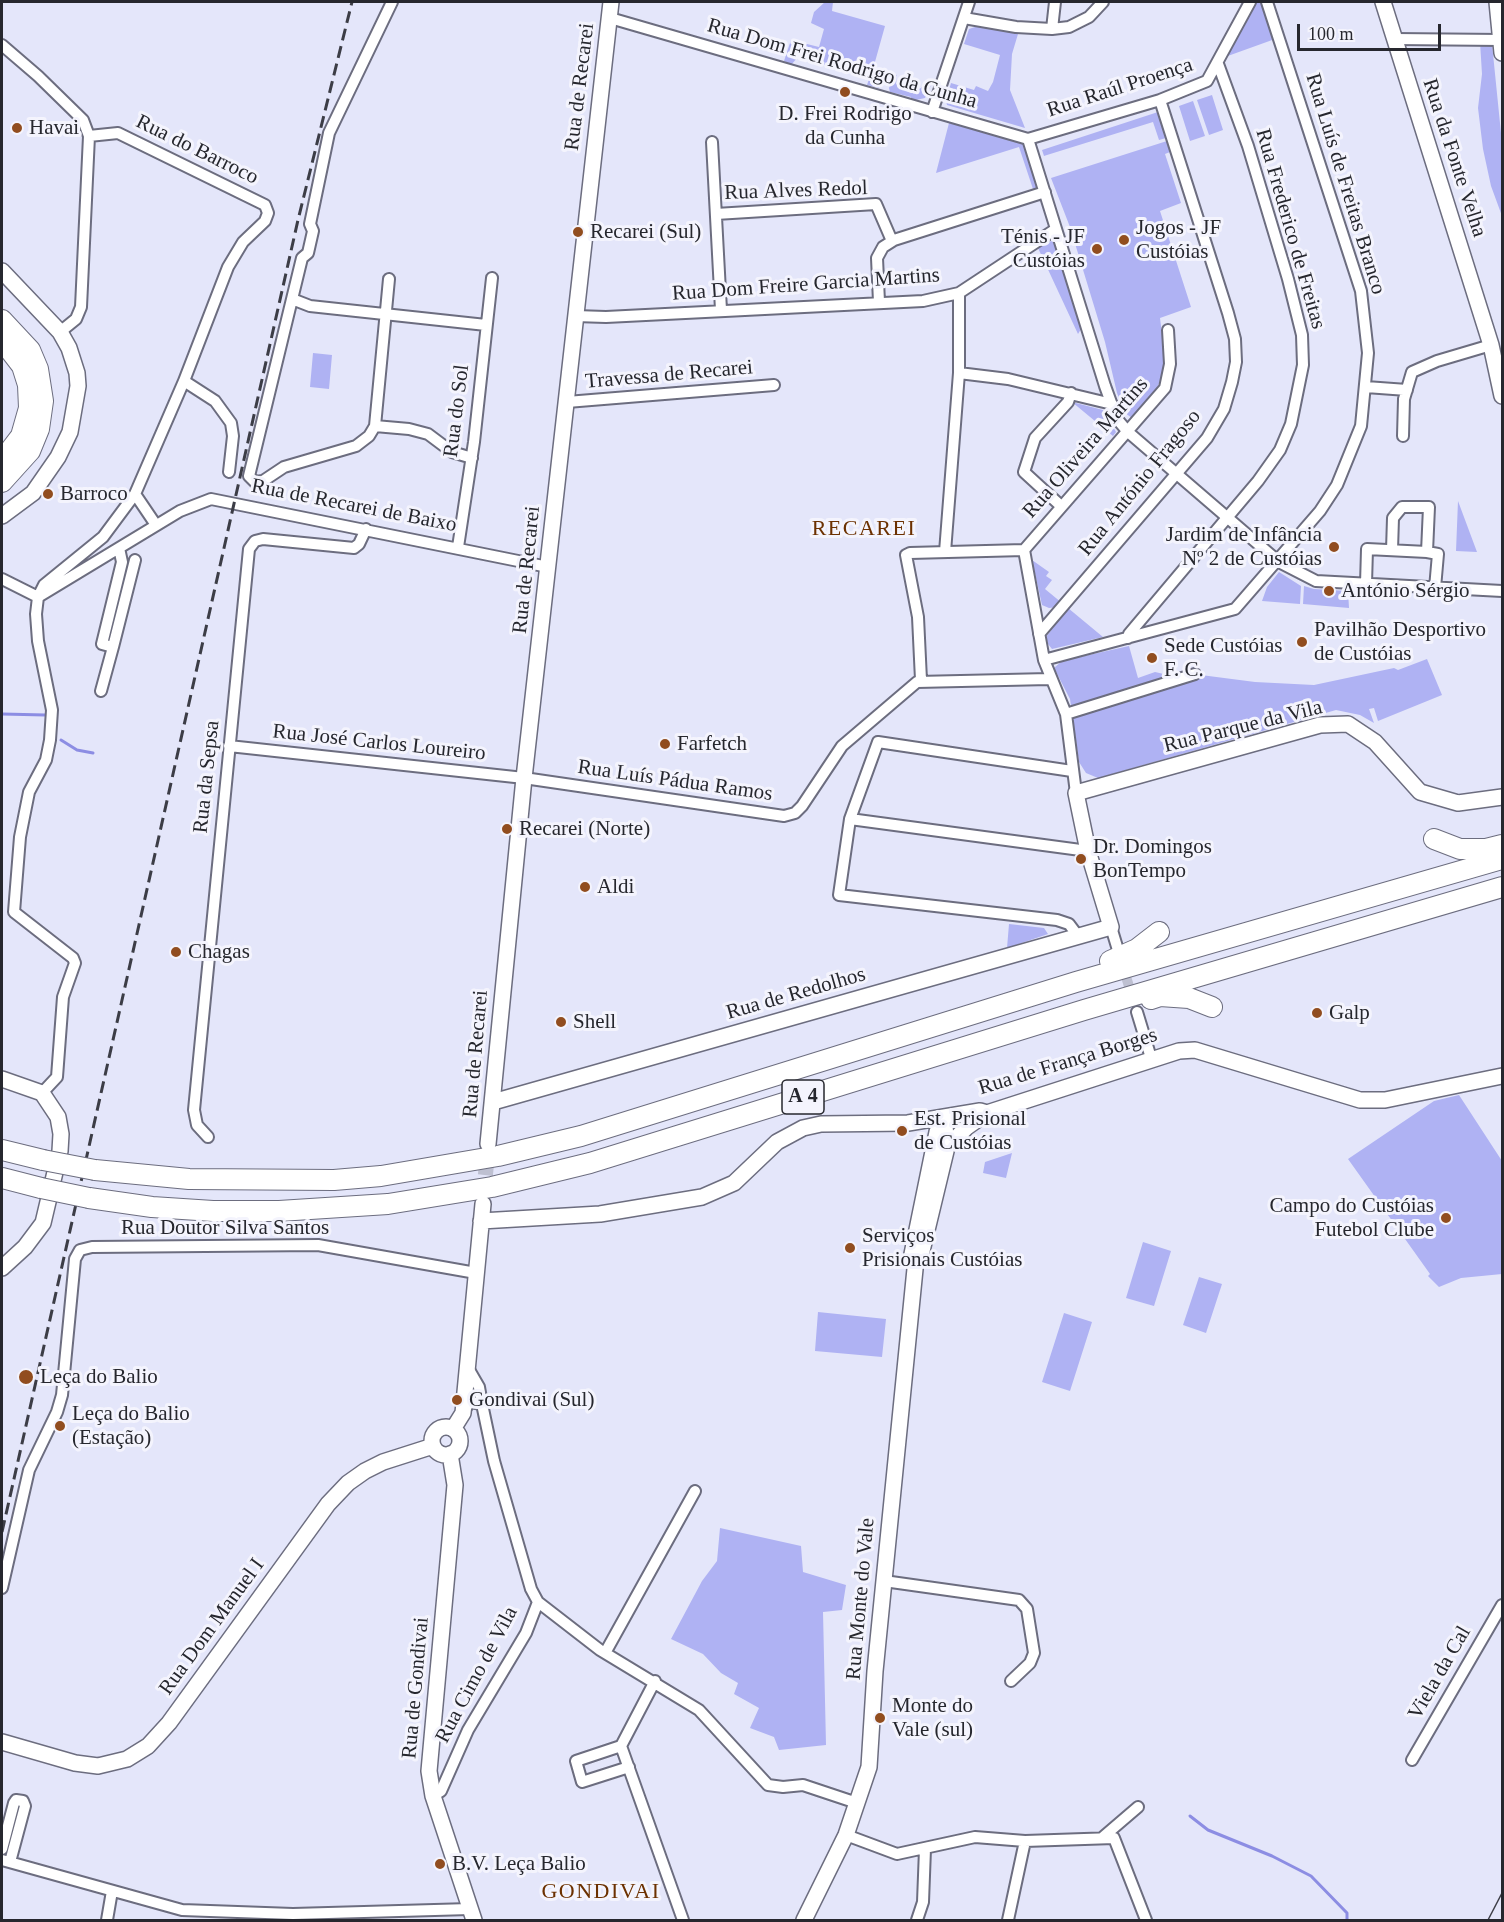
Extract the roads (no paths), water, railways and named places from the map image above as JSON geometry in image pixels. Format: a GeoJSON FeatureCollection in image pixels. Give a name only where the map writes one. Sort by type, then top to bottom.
{"type":"FeatureCollection","features":[{"type":"Feature","properties":{"kind":"highway"},"geometry":{"type":"LineString","coordinates":[[2,320],[30,350],[38,369],[44,401],[39,429],[30,451],[2,482]]}},
{"type":"Feature","properties":{"kind":"highway"},"geometry":{"type":"LineString","coordinates":[[2,340],[22,366],[29,397],[26,423],[21,436],[2,461]]}},
{"type":"Feature","properties":{"kind":"highway"},"geometry":{"type":"LineString","coordinates":[[1434,839],[1460,849],[1486,849],[1503,845]]}},
{"type":"Feature","properties":{"kind":"highway","name":"A 4"},"geometry":{"type":"LineString","coordinates":[[2,1150],[95,1170],[200,1179],[334,1180],[381,1176],[498,1156],[581,1136],[1076,982],[1503,859]]}},
{"type":"Feature","properties":{"kind":"highway","name":"A 4"},"geometry":{"type":"LineString","coordinates":[[2,1178],[89,1198],[152,1207],[213,1211],[279,1211],[388,1204],[492,1187],[590,1163],[1084,1010],[1503,887]]}},
{"type":"Feature","properties":{"kind":"highway"},"geometry":{"type":"LineString","coordinates":[[1076,982],[1116,957],[1137,949],[1159,932]]}},
{"type":"Feature","properties":{"kind":"highway"},"geometry":{"type":"LineString","coordinates":[[1084,1010],[1119,1009],[1160,996],[1189,998],[1212,1007]]}},
{"type":"Feature","properties":{"kind":"street"},"geometry":{"type":"LineString","coordinates":[[389,279],[375,426],[369,436],[356,446],[284,467],[263,481],[255,482],[249,476],[302,258],[308,253],[313,231],[310,224],[325,163],[329,133],[392,2]]}},
{"type":"Feature","properties":{"kind":"street","name":"Rua de Recarei"},"geometry":{"type":"LineString","coordinates":[[488,1144],[524,778],[611,2]]}},
{"type":"Feature","properties":{"kind":"street"},"geometry":{"type":"LineString","coordinates":[[932,112],[969,2]]}},
{"type":"Feature","properties":{"kind":"street"},"geometry":{"type":"LineString","coordinates":[[1052,29],[1055,2]]}},
{"type":"Feature","properties":{"kind":"street"},"geometry":{"type":"LineString","coordinates":[[964,18],[1052,29],[1069,27],[1089,17],[1104,2]]}},
{"type":"Feature","properties":{"kind":"street","name":"Rua Raúl Proença"},"geometry":{"type":"LineString","coordinates":[[1028,139],[1160,100],[1207,81],[1250,2]]}},
{"type":"Feature","properties":{"kind":"street","name":"Rua Luís de Freitas Branco"},"geometry":{"type":"LineString","coordinates":[[1044,660],[1235,609],[1279,562],[1320,511],[1337,485],[1361,426],[1368,353],[1361,291],[1267,2]]}},
{"type":"Feature","properties":{"kind":"street","name":"Rua da Fonte Velha"},"geometry":{"type":"LineString","coordinates":[[1383,2],[1491,345],[1503,396]]}},
{"type":"Feature","properties":{"kind":"street"},"geometry":{"type":"LineString","coordinates":[[1394,39],[1502,44],[1497,2]]}},
{"type":"Feature","properties":{"kind":"street","name":"Rua Dom Frei Rodrigo da Cunha"},"geometry":{"type":"LineString","coordinates":[[610,18],[1028,139]]}},
{"type":"Feature","properties":{"kind":"street"},"geometry":{"type":"LineString","coordinates":[[2,45],[83,120],[89,136],[81,307],[76,319],[60,332]]}},
{"type":"Feature","properties":{"kind":"street","name":"Rua Frederico de Freitas"},"geometry":{"type":"LineString","coordinates":[[1128,638],[1258,481],[1280,450],[1288,431],[1303,365],[1302,335],[1248,146],[1218,64]]}},
{"type":"Feature","properties":{"kind":"street","name":"Rua António Fragoso"},"geometry":{"type":"LineString","coordinates":[[1039,634],[1207,438],[1224,410],[1236,362],[1235,339],[1223,293],[1160,100]]}},
{"type":"Feature","properties":{"kind":"street","name":"Rua do Barroco"},"geometry":{"type":"LineString","coordinates":[[89,136],[118,134],[268,209],[265,221],[243,242],[228,267],[184,381]]}},
{"type":"Feature","properties":{"kind":"street"},"geometry":{"type":"LineString","coordinates":[[1028,139],[1117,419],[1128,432],[1279,562],[1316,581],[1503,591]]}},
{"type":"Feature","properties":{"kind":"street"},"geometry":{"type":"LineString","coordinates":[[712,142],[721,310]]}},
{"type":"Feature","properties":{"kind":"street"},"geometry":{"type":"LineString","coordinates":[[879,302],[877,258],[883,247],[892,241],[1045,192]]}},
{"type":"Feature","properties":{"kind":"street","name":"Rua Alves Redol"},"geometry":{"type":"LineString","coordinates":[[716,214],[876,204],[892,241]]}},
{"type":"Feature","properties":{"kind":"street","name":"Rua Dom Freire Garcia Martins"},"geometry":{"type":"LineString","coordinates":[[575,316],[923,301],[960,293],[1056,229]]}},
{"type":"Feature","properties":{"kind":"street"},"geometry":{"type":"LineString","coordinates":[[2,272],[60,332],[69,348],[77,373],[78,386],[70,432],[41,484],[2,516]]}},
{"type":"Feature","properties":{"kind":"street","name":"Rua do Sol"},"geometry":{"type":"LineString","coordinates":[[458,547],[472,458],[492,278]]}},
{"type":"Feature","properties":{"kind":"street"},"geometry":{"type":"LineString","coordinates":[[945,552],[959,373],[960,293]]}},
{"type":"Feature","properties":{"kind":"street"},"geometry":{"type":"LineString","coordinates":[[292,299],[310,306],[486,325]]}},
{"type":"Feature","properties":{"kind":"street","name":"Rua Oliveira Martins"},"geometry":{"type":"LineString","coordinates":[[1024,550],[1165,388],[1170,364],[1168,330]]}},
{"type":"Feature","properties":{"kind":"street"},"geometry":{"type":"LineString","coordinates":[[1403,436],[1407,390],[1412,372],[1437,361],[1491,345]]}},
{"type":"Feature","properties":{"kind":"street"},"geometry":{"type":"LineString","coordinates":[[959,373],[1008,379],[1112,404]]}},
{"type":"Feature","properties":{"kind":"street"},"geometry":{"type":"LineString","coordinates":[[42,1093],[57,1077],[63,997],[75,963],[73,958],[14,912],[20,837],[29,792],[46,760],[50,740],[52,710],[38,641],[36,614],[38,597],[44,585],[103,537],[135,494],[184,381]]}},
{"type":"Feature","properties":{"kind":"street","name":"Rua de Recarei de Baixo"},"geometry":{"type":"LineString","coordinates":[[184,381],[215,401],[231,423],[233,436],[229,472]]}},
{"type":"Feature","properties":{"kind":"street","name":"Travessa de Recarei"},"geometry":{"type":"LineString","coordinates":[[567,402],[774,385]]}},
{"type":"Feature","properties":{"kind":"street"},"geometry":{"type":"LineString","coordinates":[[1366,387],[1407,390]]}},
{"type":"Feature","properties":{"kind":"street"},"geometry":{"type":"LineString","coordinates":[[1061,506],[1024,472],[1035,438],[1068,402],[1071,393]]}},
{"type":"Feature","properties":{"kind":"street"},"geometry":{"type":"LineString","coordinates":[[375,426],[409,429],[428,434],[452,452],[472,458]]}},
{"type":"Feature","properties":{"kind":"street"},"geometry":{"type":"LineString","coordinates":[[135,494],[156,525]]}},
{"type":"Feature","properties":{"kind":"street","name":"Rua de Recarei de Baixo"},"geometry":{"type":"LineString","coordinates":[[38,597],[156,525],[203,500],[218,499],[548,567]]}},
{"type":"Feature","properties":{"kind":"street"},"geometry":{"type":"LineString","coordinates":[[1392,550],[1393,518],[1401,507],[1429,507],[1426,552]]}},
{"type":"Feature","properties":{"kind":"street","name":"Rua da Sepsa"},"geometry":{"type":"LineString","coordinates":[[208,1137],[197,1125],[194,1110],[249,549],[255,541],[263,538],[354,548],[360,544],[366,529]]}},
{"type":"Feature","properties":{"kind":"street"},"geometry":{"type":"LineString","coordinates":[[119,548],[123,562],[120,595]]}},
{"type":"Feature","properties":{"kind":"street"},"geometry":{"type":"LineString","coordinates":[[1366,584],[1367,549],[1392,550],[1438,554],[1435,588]]}},
{"type":"Feature","properties":{"kind":"street"},"geometry":{"type":"LineString","coordinates":[[1050,679],[921,680],[917,611],[904,559],[910,552],[1024,550],[1044,660],[1066,714],[1072,771],[1088,851],[1118,950]]}},
{"type":"Feature","properties":{"kind":"street"},"geometry":{"type":"LineString","coordinates":[[101,691],[113,647],[102,644],[135,560]]}},
{"type":"Feature","properties":{"kind":"street"},"geometry":{"type":"LineString","coordinates":[[2,579],[38,597]]}},
{"type":"Feature","properties":{"kind":"street"},"geometry":{"type":"LineString","coordinates":[[1066,714],[1195,674]]}},
{"type":"Feature","properties":{"kind":"street","name":"Rua Luís Pádua Ramos"},"geometry":{"type":"LineString","coordinates":[[524,778],[784,816],[795,813],[802,806],[832,758],[854,736],[909,686],[921,680]]}},
{"type":"Feature","properties":{"kind":"street","name":"Rua Parque da Vila"},"geometry":{"type":"LineString","coordinates":[[1076,793],[1320,725],[1348,724],[1375,742],[1420,792],[1458,803],[1503,797]]}},
{"type":"Feature","properties":{"kind":"street"},"geometry":{"type":"LineString","coordinates":[[1072,771],[878,742],[850,819],[839,895],[1057,920],[1069,924],[1078,936]]}},
{"type":"Feature","properties":{"kind":"street","name":"Rua José Carlos Loureiro"},"geometry":{"type":"LineString","coordinates":[[229,746],[524,778]]}},
{"type":"Feature","properties":{"kind":"street"},"geometry":{"type":"LineString","coordinates":[[850,819],[1088,851]]}},
{"type":"Feature","properties":{"kind":"street","name":"Rua de Redolhos"},"geometry":{"type":"LineString","coordinates":[[493,1102],[1111,927]]}},
{"type":"Feature","properties":{"kind":"street"},"geometry":{"type":"LineString","coordinates":[[1137,1012],[1151,1058]]}},
{"type":"Feature","properties":{"kind":"street","name":"Rua de França Borges"},"geometry":{"type":"LineString","coordinates":[[481,1221],[600,1214],[702,1197],[735,1183],[777,1142],[803,1128],[821,1124],[908,1123],[980,1111],[987,1113],[1151,1058],[1179,1051],[1195,1050],[1360,1100],[1386,1100],[1503,1076]]}},
{"type":"Feature","properties":{"kind":"street"},"geometry":{"type":"LineString","coordinates":[[2,1078],[42,1093],[58,1117],[61,1134],[47,1214],[38,1232],[2,1268]]}},
{"type":"Feature","properties":{"kind":"street"},"geometry":{"type":"LineString","coordinates":[[908,1123],[941,1145],[987,1113]]}},
{"type":"Feature","properties":{"kind":"street","name":"Rua Monte do Vale"},"geometry":{"type":"LineString","coordinates":[[804,1920],[846,1835],[869,1767],[884,1581],[915,1269],[912,1254],[925,1216],[941,1145],[943,1118]]}},
{"type":"Feature","properties":{"kind":"street","name":"Rua de Gondivai"},"geometry":{"type":"LineString","coordinates":[[453,1429],[463,1413],[483,1204]]}},
{"type":"Feature","properties":{"kind":"street","name":"Rua Doutor Silva Santos"},"geometry":{"type":"LineString","coordinates":[[2,1588],[29,1470],[57,1412],[62,1395],[75,1259],[80,1250],[92,1247],[318,1245],[476,1272]]}},
{"type":"Feature","properties":{"kind":"street"},"geometry":{"type":"LineString","coordinates":[[467,1365],[479,1387],[494,1461],[531,1589],[538,1602],[605,1653],[655,1681],[699,1710],[768,1785],[783,1787],[803,1785],[857,1803]]}},
{"type":"Feature","properties":{"kind":"street"},"geometry":{"type":"LineString","coordinates":[[463,1413],[470,1402],[482,1404]]}},
{"type":"Feature","properties":{"kind":"street","name":"Rua de Gondivai"},"geometry":{"type":"LineString","coordinates":[[433,1446],[438,1431],[453,1429]]}},
{"type":"Feature","properties":{"kind":"street","name":"Rua de Gondivai"},"geometry":{"type":"LineString","coordinates":[[453,1429],[460,1442],[456,1451],[450,1454],[455,1485],[430,1745],[433,1796],[472,1915]]}},
{"type":"Feature","properties":{"kind":"street"},"geometry":{"type":"LineString","coordinates":[[433,1446],[440,1453],[450,1454]]}},
{"type":"Feature","properties":{"kind":"street","name":"Rua Dom Manuel I"},"geometry":{"type":"LineString","coordinates":[[2,1742],[75,1763],[98,1766],[127,1759],[148,1746],[174,1716],[327,1504],[348,1483],[365,1471],[383,1462],[433,1446]]}},
{"type":"Feature","properties":{"kind":"street"},"geometry":{"type":"LineString","coordinates":[[605,1653],[695,1491]]}},
{"type":"Feature","properties":{"kind":"street"},"geometry":{"type":"LineString","coordinates":[[884,1581],[1018,1600],[1027,1609],[1034,1653],[1030,1663],[1011,1681]]}},
{"type":"Feature","properties":{"kind":"street","name":"Rua Cimo de Vila"},"geometry":{"type":"LineString","coordinates":[[433,1796],[441,1791],[468,1730],[526,1633],[538,1602]]}},
{"type":"Feature","properties":{"kind":"street","name":"Viela da Cal"},"geometry":{"type":"LineString","coordinates":[[1412,1760],[1503,1605]]}},
{"type":"Feature","properties":{"kind":"street"},"geometry":{"type":"LineString","coordinates":[[629,1767],[582,1782],[576,1761],[621,1746],[655,1681]]}},
{"type":"Feature","properties":{"kind":"street"},"geometry":{"type":"LineString","coordinates":[[621,1746],[683,1920]]}},
{"type":"Feature","properties":{"kind":"street"},"geometry":{"type":"LineString","coordinates":[[2,1849],[16,1800],[23,1801],[25,1806],[6,1861],[182,1910],[210,1913],[472,1915]]}},
{"type":"Feature","properties":{"kind":"street"},"geometry":{"type":"LineString","coordinates":[[1103,1837],[1138,1807]]}},
{"type":"Feature","properties":{"kind":"street"},"geometry":{"type":"LineString","coordinates":[[846,1835],[897,1854],[975,1837],[1025,1841],[1114,1838],[1145,1919]]}},
{"type":"Feature","properties":{"kind":"street"},"geometry":{"type":"LineString","coordinates":[[1008,1920],[1025,1841]]}},
{"type":"Feature","properties":{"kind":"street"},"geometry":{"type":"LineString","coordinates":[[917,1920],[924,1902],[925,1849]]}},
{"type":"Feature","properties":{"kind":"street"},"geometry":{"type":"LineString","coordinates":[[107,1920],[112,1891]]}},
{"type":"Feature","properties":{"kind":"waterway"},"geometry":{"type":"LineString","coordinates":[[2,714],[45,715]]}},
{"type":"Feature","properties":{"kind":"waterway"},"geometry":{"type":"LineString","coordinates":[[61,740],[77,750],[93,753]]}},
{"type":"Feature","properties":{"kind":"waterway"},"geometry":{"type":"LineString","coordinates":[[1190,1816],[1208,1830],[1272,1856],[1311,1876],[1347,1913],[1347,1920]]}},
{"type":"Feature","properties":{"kind":"tunnel"},"geometry":{"type":"LineString","coordinates":[[1122,964],[1137,1012]]}},
{"type":"Feature","properties":{"kind":"tunnel"},"geometry":{"type":"LineString","coordinates":[[483,1198],[488,1150]]}},
{"type":"Feature","properties":{"kind":"tram line"},"geometry":{"type":"LineString","coordinates":[[1488,1920],[1502,1893]]}},
{"type":"Feature","properties":{"kind":"railway"},"geometry":{"type":"LineString","coordinates":[[2,1532],[298,220],[352,2]]}},
{"type":"Feature","properties":{"kind":"place","name":"D. Frei Rodrigo da Cunha"},"geometry":{"type":"Point","coordinates":[845,92]}},
{"type":"Feature","properties":{"kind":"place","name":"Havai"},"geometry":{"type":"Point","coordinates":[17,128]}},
{"type":"Feature","properties":{"kind":"place","name":"Recarei (Sul)"},"geometry":{"type":"Point","coordinates":[578,232]}},
{"type":"Feature","properties":{"kind":"place","name":"Jogos - JF Custóias"},"geometry":{"type":"Point","coordinates":[1124,240]}},
{"type":"Feature","properties":{"kind":"place","name":"Ténis - JF Custóias"},"geometry":{"type":"Point","coordinates":[1097,249]}},
{"type":"Feature","properties":{"kind":"place","name":"Barroco"},"geometry":{"type":"Point","coordinates":[48,494]}},
{"type":"Feature","properties":{"kind":"place","name":"Jardim de Infância Nº 2 de Custóias"},"geometry":{"type":"Point","coordinates":[1334,547]}},
{"type":"Feature","properties":{"kind":"place","name":"António Sérgio"},"geometry":{"type":"Point","coordinates":[1329,591]}},
{"type":"Feature","properties":{"kind":"place","name":"Pavilhão Desportivo de Custóias"},"geometry":{"type":"Point","coordinates":[1302,642]}},
{"type":"Feature","properties":{"kind":"place","name":"Sede Custóias F. C."},"geometry":{"type":"Point","coordinates":[1152,658]}},
{"type":"Feature","properties":{"kind":"place","name":"Farfetch"},"geometry":{"type":"Point","coordinates":[665,744]}},
{"type":"Feature","properties":{"kind":"place","name":"Recarei (Norte)"},"geometry":{"type":"Point","coordinates":[507,829]}},
{"type":"Feature","properties":{"kind":"place","name":"Dr. Domingos BonTempo"},"geometry":{"type":"Point","coordinates":[1081,859]}},
{"type":"Feature","properties":{"kind":"place","name":"Aldi"},"geometry":{"type":"Point","coordinates":[585,887]}},
{"type":"Feature","properties":{"kind":"place","name":"Chagas"},"geometry":{"type":"Point","coordinates":[176,952]}},
{"type":"Feature","properties":{"kind":"place","name":"Galp"},"geometry":{"type":"Point","coordinates":[1317,1013]}},
{"type":"Feature","properties":{"kind":"place","name":"Shell"},"geometry":{"type":"Point","coordinates":[561,1022]}},
{"type":"Feature","properties":{"kind":"place","name":"Est. Prisional de Custóias"},"geometry":{"type":"Point","coordinates":[902,1131]}},
{"type":"Feature","properties":{"kind":"place","name":"Campo do Custóias Futebol Clube"},"geometry":{"type":"Point","coordinates":[1446,1218]}},
{"type":"Feature","properties":{"kind":"place","name":"Serviços Prisionais Custóias"},"geometry":{"type":"Point","coordinates":[850,1248]}},
{"type":"Feature","properties":{"kind":"place","name":"Leça do Balio"},"geometry":{"type":"Point","coordinates":[26,1377]}},
{"type":"Feature","properties":{"kind":"place","name":"Gondivai (Sul)"},"geometry":{"type":"Point","coordinates":[457,1400]}},
{"type":"Feature","properties":{"kind":"place","name":"Leça do Balio (Estação)"},"geometry":{"type":"Point","coordinates":[60,1426]}},
{"type":"Feature","properties":{"kind":"place","name":"Monte do Vale (sul)"},"geometry":{"type":"Point","coordinates":[880,1718]}},
{"type":"Feature","properties":{"kind":"place","name":"B.V. Leça Balio"},"geometry":{"type":"Point","coordinates":[440,1864]}},
{"type":"Feature","properties":{"kind":"district","name":"RECAREI"},"geometry":{"type":"Point","coordinates":[864,529]}},
{"type":"Feature","properties":{"kind":"district","name":"GONDIVAI"},"geometry":{"type":"Point","coordinates":[601,1892]}}]}
